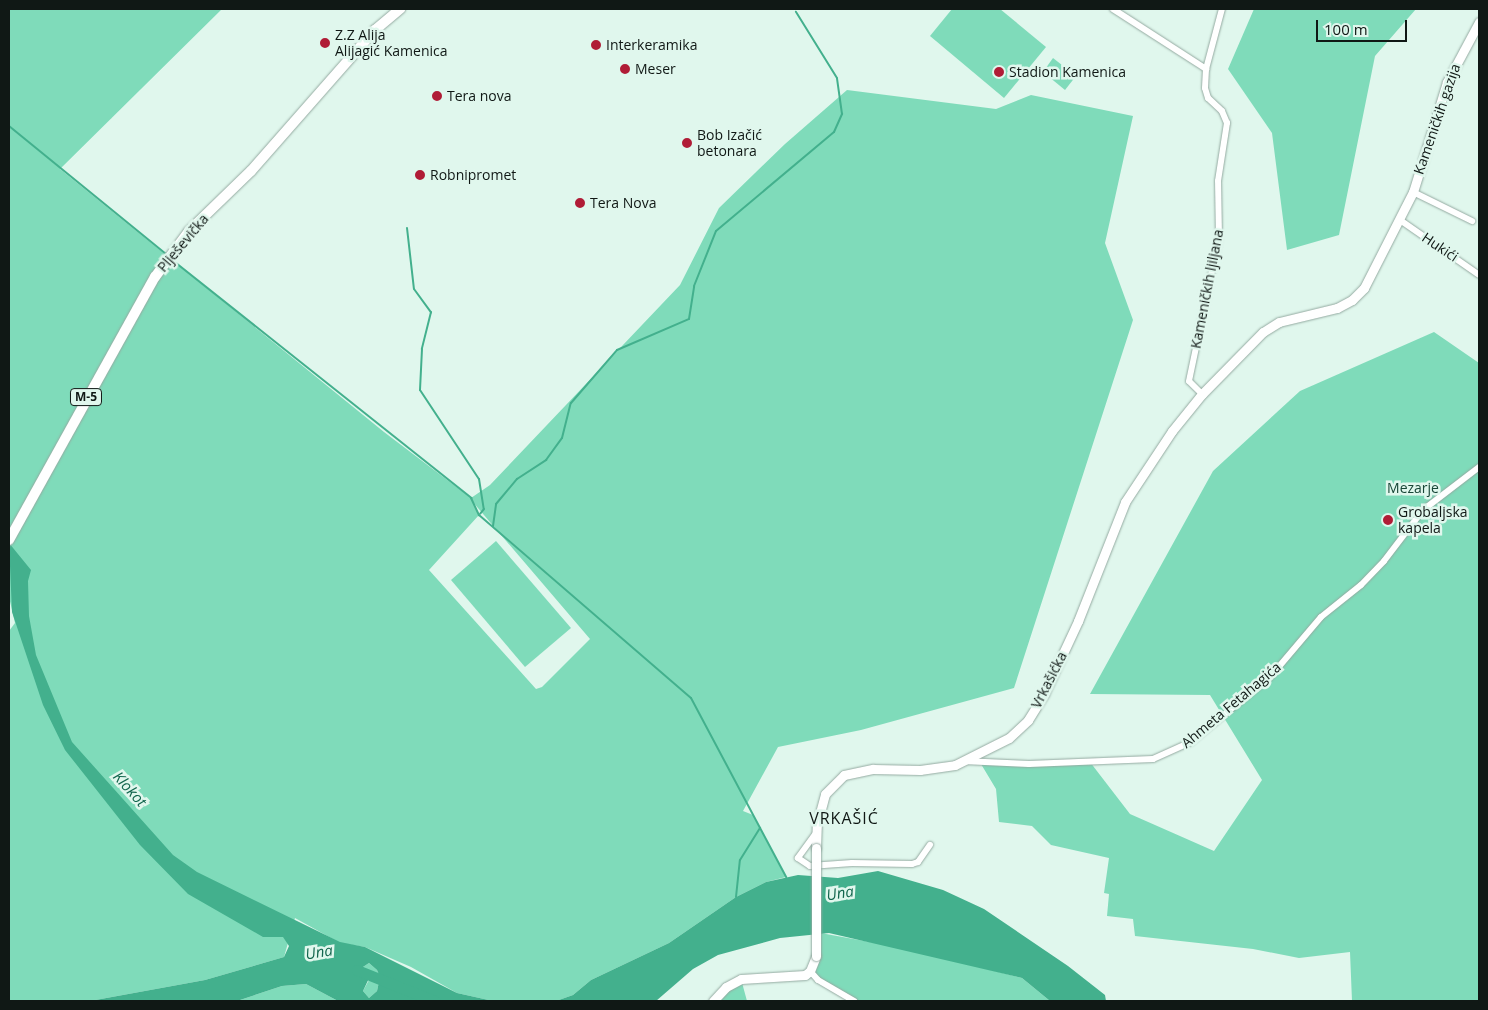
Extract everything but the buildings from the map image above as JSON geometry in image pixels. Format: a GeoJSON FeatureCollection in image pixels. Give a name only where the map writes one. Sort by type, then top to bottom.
{"type":"FeatureCollection","features":[{"type":"Feature","properties":{"kind":"main road","name":"Plješevička"},"geometry":{"type":"LineString","coordinates":[[9,540],[155,277],[189,231],[251,171],[375,30],[400,9]]}},
{"type":"Feature","properties":{"kind":"street"},"geometry":{"type":"LineString","coordinates":[[1113,9],[1206,69]]}},
{"type":"Feature","properties":{"kind":"street","name":"Kameničkih ljiljana"},"geometry":{"type":"LineString","coordinates":[[1202,394],[1192,388],[1189,374],[1219,237],[1218,182],[1227,122],[1222,111],[1205,93],[1206,69],[1222,9]]}},
{"type":"Feature","properties":{"kind":"street","name":"Kameničkih gazija"},"geometry":{"type":"LineString","coordinates":[[1202,394],[1251,343],[1279,322],[1337,308],[1352,300],[1364,288],[1413,192],[1447,82],[1479,22]]}},
{"type":"Feature","properties":{"kind":"street"},"geometry":{"type":"LineString","coordinates":[[1413,192],[1472,221]]}},
{"type":"Feature","properties":{"kind":"street","name":"Hukići"},"geometry":{"type":"LineString","coordinates":[[1400,220],[1479,275]]}},
{"type":"Feature","properties":{"kind":"street","name":"Vrkašićka"},"geometry":{"type":"LineString","coordinates":[[810,971],[816,956],[816,833],[825,794],[844,775],[873,769],[939,769],[963,761],[1009,738],[1028,720],[1044,694],[1078,621],[1125,502],[1144,468],[1202,394]]}},
{"type":"Feature","properties":{"kind":"street","name":"Ahmeta Fetahagića"},"geometry":{"type":"LineString","coordinates":[[963,761],[981,764],[1049,764],[1153,759],[1183,746],[1271,676],[1321,617],[1361,584],[1384,561],[1423,510],[1479,467]]}},
{"type":"Feature","properties":{"kind":"street"},"geometry":{"type":"LineString","coordinates":[[816,833],[798,858],[810,866],[852,863],[912,864],[918,862],[930,845]]}},
{"type":"Feature","properties":{"kind":"street"},"geometry":{"type":"LineString","coordinates":[[712,1001],[726,987],[741,979],[792,978],[810,971],[818,980],[854,1001]]}},
{"type":"Feature","properties":{"kind":"green space"},"geometry":{"type":"Polygon","coordinates":[[[9,9],[222,9],[60,169],[384,432],[471,498],[490,485],[680,285],[719,208],[785,144],[847,90],[996,109],[1031,95],[1133,116],[1105,243],[1133,320],[1014,688],[861,730],[778,747],[743,811],[753,815],[786,877],[766,882],[736,897],[669,943],[591,980],[573,995],[556,1001],[493,1001],[457,993],[411,967],[365,947],[340,943],[295,918],[284,957],[205,980],[90,1001],[9,1001],[9,631],[15,623],[9,597],[9,9]],[[472,501],[479,515],[429,570],[536,689],[542,687],[590,639],[472,501]]]}},
{"type":"Feature","properties":{"kind":"green space","name":"Stadion Kamenica"},"geometry":{"type":"Polygon","coordinates":[[[952,9],[1000,9],[1046,47],[1004,98],[930,36],[952,9]]]}},
{"type":"Feature","properties":{"kind":"green space"},"geometry":{"type":"Polygon","coordinates":[[[1254,9],[1416,9],[1375,56],[1339,235],[1287,250],[1272,133],[1228,69],[1254,9]]]}},
{"type":"Feature","properties":{"kind":"green space"},"geometry":{"type":"Polygon","coordinates":[[[1053,58],[1076,76],[1065,90],[1043,72],[1053,58]]]}},
{"type":"Feature","properties":{"kind":"green space","name":"Mezarje"},"geometry":{"type":"Polygon","coordinates":[[[1434,332],[1479,363],[1479,1001],[1352,1001],[1350,952],[1299,958],[1253,949],[1135,936],[1133,919],[1107,916],[1109,894],[1104,893],[1109,858],[1051,845],[1032,826],[999,822],[996,789],[981,764],[1090,762],[1130,814],[1214,851],[1262,780],[1210,695],[1090,694],[1213,471],[1300,391],[1434,332]]]}},
{"type":"Feature","properties":{"kind":"green space"},"geometry":{"type":"Polygon","coordinates":[[[496,541],[571,628],[525,667],[451,580],[496,541]]]}},
{"type":"Feature","properties":{"kind":"green space"},"geometry":{"type":"Polygon","coordinates":[[[815,932],[914,950],[1022,978],[1050,1001],[848,1001],[810,971],[815,932]]]}},
{"type":"Feature","properties":{"kind":"green space"},"geometry":{"type":"Polygon","coordinates":[[[369,963],[377,970],[380,977],[377,991],[369,998],[363,991],[369,980],[363,967],[369,963]]]}},
{"type":"Feature","properties":{"kind":"green space"},"geometry":{"type":"Polygon","coordinates":[[[741,979],[747,1001],[713,1001],[741,979]]]}},
{"type":"Feature","properties":{"kind":"green space"},"geometry":{"type":"Polygon","coordinates":[[[306,984],[338,1001],[237,1001],[282,986],[306,984]]]}},
{"type":"Feature","properties":{"kind":"water"},"geometry":{"type":"Polygon","coordinates":[[[9,543],[31,570],[28,581],[29,616],[36,655],[72,742],[173,855],[197,872],[340,942],[365,947],[457,993],[493,1001],[338,1001],[306,984],[282,986],[237,1001],[90,1001],[205,980],[284,957],[289,946],[283,937],[263,937],[188,894],[140,845],[65,750],[43,705],[12,612],[9,543]],[[369,963],[363,967],[371,974],[363,991],[369,998],[377,991],[380,977],[377,970],[369,963]]]}},
{"type":"Feature","properties":{"kind":"water"},"geometry":{"type":"Polygon","coordinates":[[[878,871],[943,890],[984,909],[1068,966],[1105,995],[1106,1001],[1050,1001],[1022,978],[829,933],[780,938],[718,955],[693,969],[656,1001],[556,1001],[573,995],[591,980],[669,943],[736,897],[766,882],[798,875],[838,878],[878,871]]]}},
{"type":"Feature","properties":{"kind":"waterway"},"geometry":{"type":"LineString","coordinates":[[493,526],[496,504],[517,479],[546,460],[562,438],[571,403],[617,350],[689,319],[694,286],[716,231],[834,132],[842,114],[837,78],[796,12]]}},
{"type":"Feature","properties":{"kind":"waterway"},"geometry":{"type":"LineString","coordinates":[[9,126],[166,254]]}},
{"type":"Feature","properties":{"kind":"waterway"},"geometry":{"type":"LineString","coordinates":[[407,228],[414,289],[431,312],[422,349],[420,390],[479,479],[484,509],[480,514]]}},
{"type":"Feature","properties":{"kind":"waterway"},"geometry":{"type":"LineString","coordinates":[[171,259],[471,498],[479,515],[691,698],[786,877]]}},
{"type":"Feature","properties":{"kind":"waterway"},"geometry":{"type":"LineString","coordinates":[[736,897],[740,860],[760,828]]}},
{"type":"Feature","properties":{"kind":"waterway","name":"Una"},"geometry":{"type":"LineString","coordinates":[[357,970],[435,1001]]}},
{"type":"Feature","properties":{"kind":"place","name":"Z.Z Alija Alijagić Kamenica"},"geometry":{"type":"Point","coordinates":[325,43]}},
{"type":"Feature","properties":{"kind":"place","name":"Interkeramika"},"geometry":{"type":"Point","coordinates":[596,45]}},
{"type":"Feature","properties":{"kind":"place","name":"Meser"},"geometry":{"type":"Point","coordinates":[625,69]}},
{"type":"Feature","properties":{"kind":"place","name":"Stadion Kamenica"},"geometry":{"type":"Point","coordinates":[999,72]}},
{"type":"Feature","properties":{"kind":"place","name":"Tera nova"},"geometry":{"type":"Point","coordinates":[437,96]}},
{"type":"Feature","properties":{"kind":"place","name":"Bob Izačić betonara"},"geometry":{"type":"Point","coordinates":[687,143]}},
{"type":"Feature","properties":{"kind":"place","name":"Robnipromet"},"geometry":{"type":"Point","coordinates":[420,175]}},
{"type":"Feature","properties":{"kind":"place","name":"Tera Nova"},"geometry":{"type":"Point","coordinates":[580,203]}},
{"type":"Feature","properties":{"kind":"place","name":"Grobaljska kapela"},"geometry":{"type":"Point","coordinates":[1388,520]}},
{"type":"Feature","properties":{"kind":"district","name":"VRKAŠIĆ"},"geometry":{"type":"Point","coordinates":[844,818]}},
{"type":"Feature","properties":{"kind":"water label","name":"Klokot"},"geometry":{"type":"Point","coordinates":[130,789]}}]}
